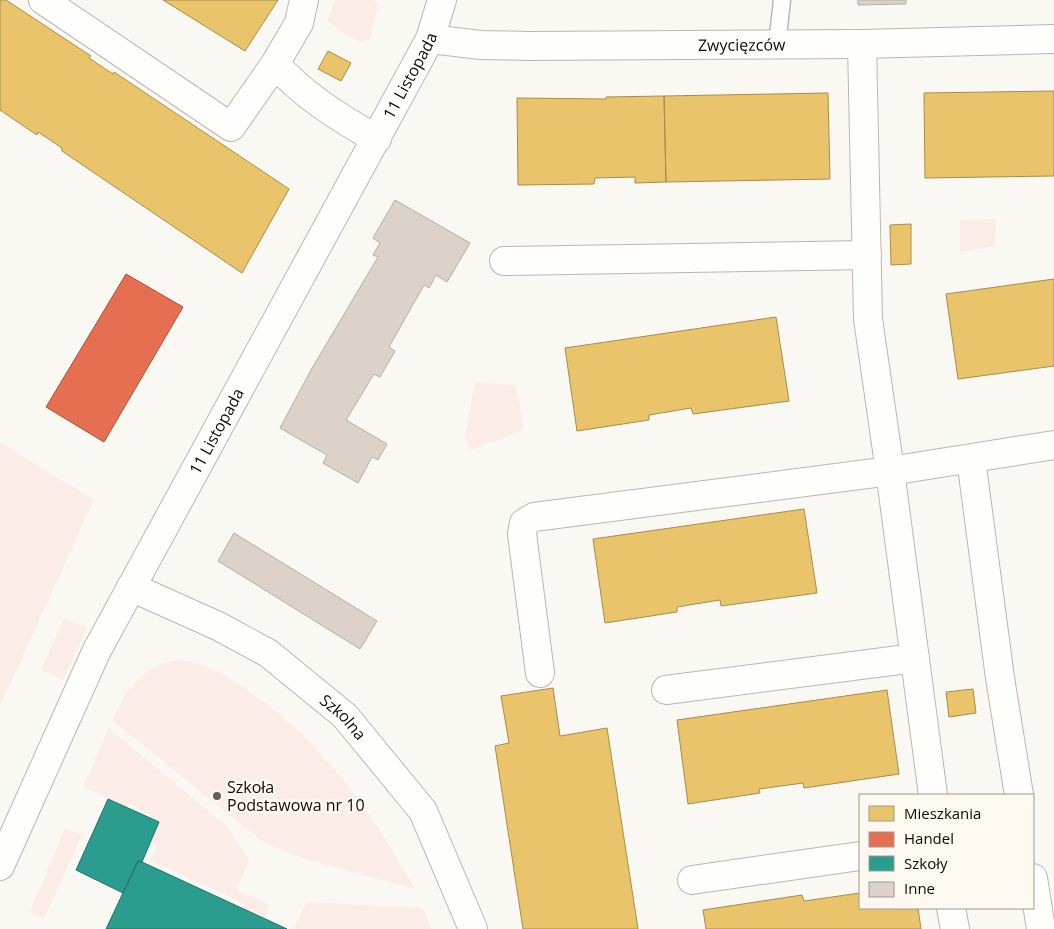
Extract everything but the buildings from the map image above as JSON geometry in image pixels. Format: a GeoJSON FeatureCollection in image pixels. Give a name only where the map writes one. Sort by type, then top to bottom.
{"type":"FeatureCollection","features":[{"type":"Feature","properties":{"kind":"street"},"geometry":{"type":"LineString","coordinates":[[43,0],[231,127],[275,64],[299,24],[304,0]]}},
{"type":"Feature","properties":{"kind":"street","name":"11 Listopada"},"geometry":{"type":"LineString","coordinates":[[0,866],[96,652],[377,139],[430,39],[442,0]]}},
{"type":"Feature","properties":{"kind":"street","name":"Zwycięzców"},"geometry":{"type":"LineString","coordinates":[[430,39],[481,46],[862,44],[1054,39]]}},
{"type":"Feature","properties":{"kind":"street"},"geometry":{"type":"LineString","coordinates":[[862,44],[868,319],[933,794]]}},
{"type":"Feature","properties":{"kind":"street"},"geometry":{"type":"LineString","coordinates":[[275,64],[297,86],[348,123],[377,139]]}},
{"type":"Feature","properties":{"kind":"street"},"geometry":{"type":"LineString","coordinates":[[504,261],[866,256]]}},
{"type":"Feature","properties":{"kind":"street"},"geometry":{"type":"LineString","coordinates":[[540,673],[522,534],[524,523],[534,517],[890,471],[1054,446]]}},
{"type":"Feature","properties":{"kind":"street"},"geometry":{"type":"LineString","coordinates":[[971,459],[1000,678],[1019,794]]}},
{"type":"Feature","properties":{"kind":"street","name":"Szkolna"},"geometry":{"type":"LineString","coordinates":[[131,587],[218,626],[268,653],[346,716],[423,811],[473,929]]}},
{"type":"Feature","properties":{"kind":"street"},"geometry":{"type":"LineString","coordinates":[[666,690],[915,658]]}},
{"type":"Feature","properties":{"kind":"street"},"geometry":{"type":"LineString","coordinates":[[692,880],[859,856]]}},
{"type":"Feature","properties":{"kind":"street"},"geometry":{"type":"LineString","coordinates":[[1034,884],[1041,929]]}},
{"type":"Feature","properties":{"kind":"street"},"geometry":{"type":"LineString","coordinates":[[951,909],[955,929]]}},
{"type":"Feature","properties":{"kind":"lane"},"geometry":{"type":"LineString","coordinates":[[777,44],[782,0]]}},
{"type":"Feature","properties":{"kind":"shaded area"},"geometry":{"type":"Polygon","coordinates":[[[334,0],[372,0],[378,4],[370,39],[362,43],[346,35],[328,21],[334,0]]]}},
{"type":"Feature","properties":{"kind":"shaded area"},"geometry":{"type":"Polygon","coordinates":[[[996,219],[995,246],[960,252],[960,220],[996,219]]]}},
{"type":"Feature","properties":{"kind":"shaded area"},"geometry":{"type":"Polygon","coordinates":[[[475,382],[516,385],[524,430],[470,450],[465,437],[475,382]]]}},
{"type":"Feature","properties":{"kind":"shaded area"},"geometry":{"type":"Polygon","coordinates":[[[0,442],[94,500],[0,706],[0,442]]]}},
{"type":"Feature","properties":{"kind":"shaded area"},"geometry":{"type":"Polygon","coordinates":[[[64,618],[87,628],[63,680],[41,670],[64,618]]]}},
{"type":"Feature","properties":{"kind":"shaded area"},"geometry":{"type":"Polygon","coordinates":[[[180,660],[200,664],[226,676],[277,712],[301,734],[344,781],[364,807],[415,889],[298,857],[262,841],[112,720],[131,688],[146,672],[167,662],[180,660]]]}},
{"type":"Feature","properties":{"kind":"shaded area"},"geometry":{"type":"Polygon","coordinates":[[[109,728],[229,828],[249,861],[236,889],[270,905],[264,918],[242,908],[243,903],[150,860],[157,845],[151,842],[159,822],[149,818],[150,814],[129,804],[127,808],[83,786],[109,728]]]}},
{"type":"Feature","properties":{"kind":"shaded area"},"geometry":{"type":"Polygon","coordinates":[[[65,828],[82,835],[44,919],[30,912],[65,828]]]}},
{"type":"Feature","properties":{"kind":"shaded area"},"geometry":{"type":"Polygon","coordinates":[[[306,902],[423,908],[432,929],[294,929],[306,902]]]}},
{"type":"Feature","properties":{"kind":"place","name":"Szkoła Podstawowa nr 10"},"geometry":{"type":"Point","coordinates":[217,796]}}]}
